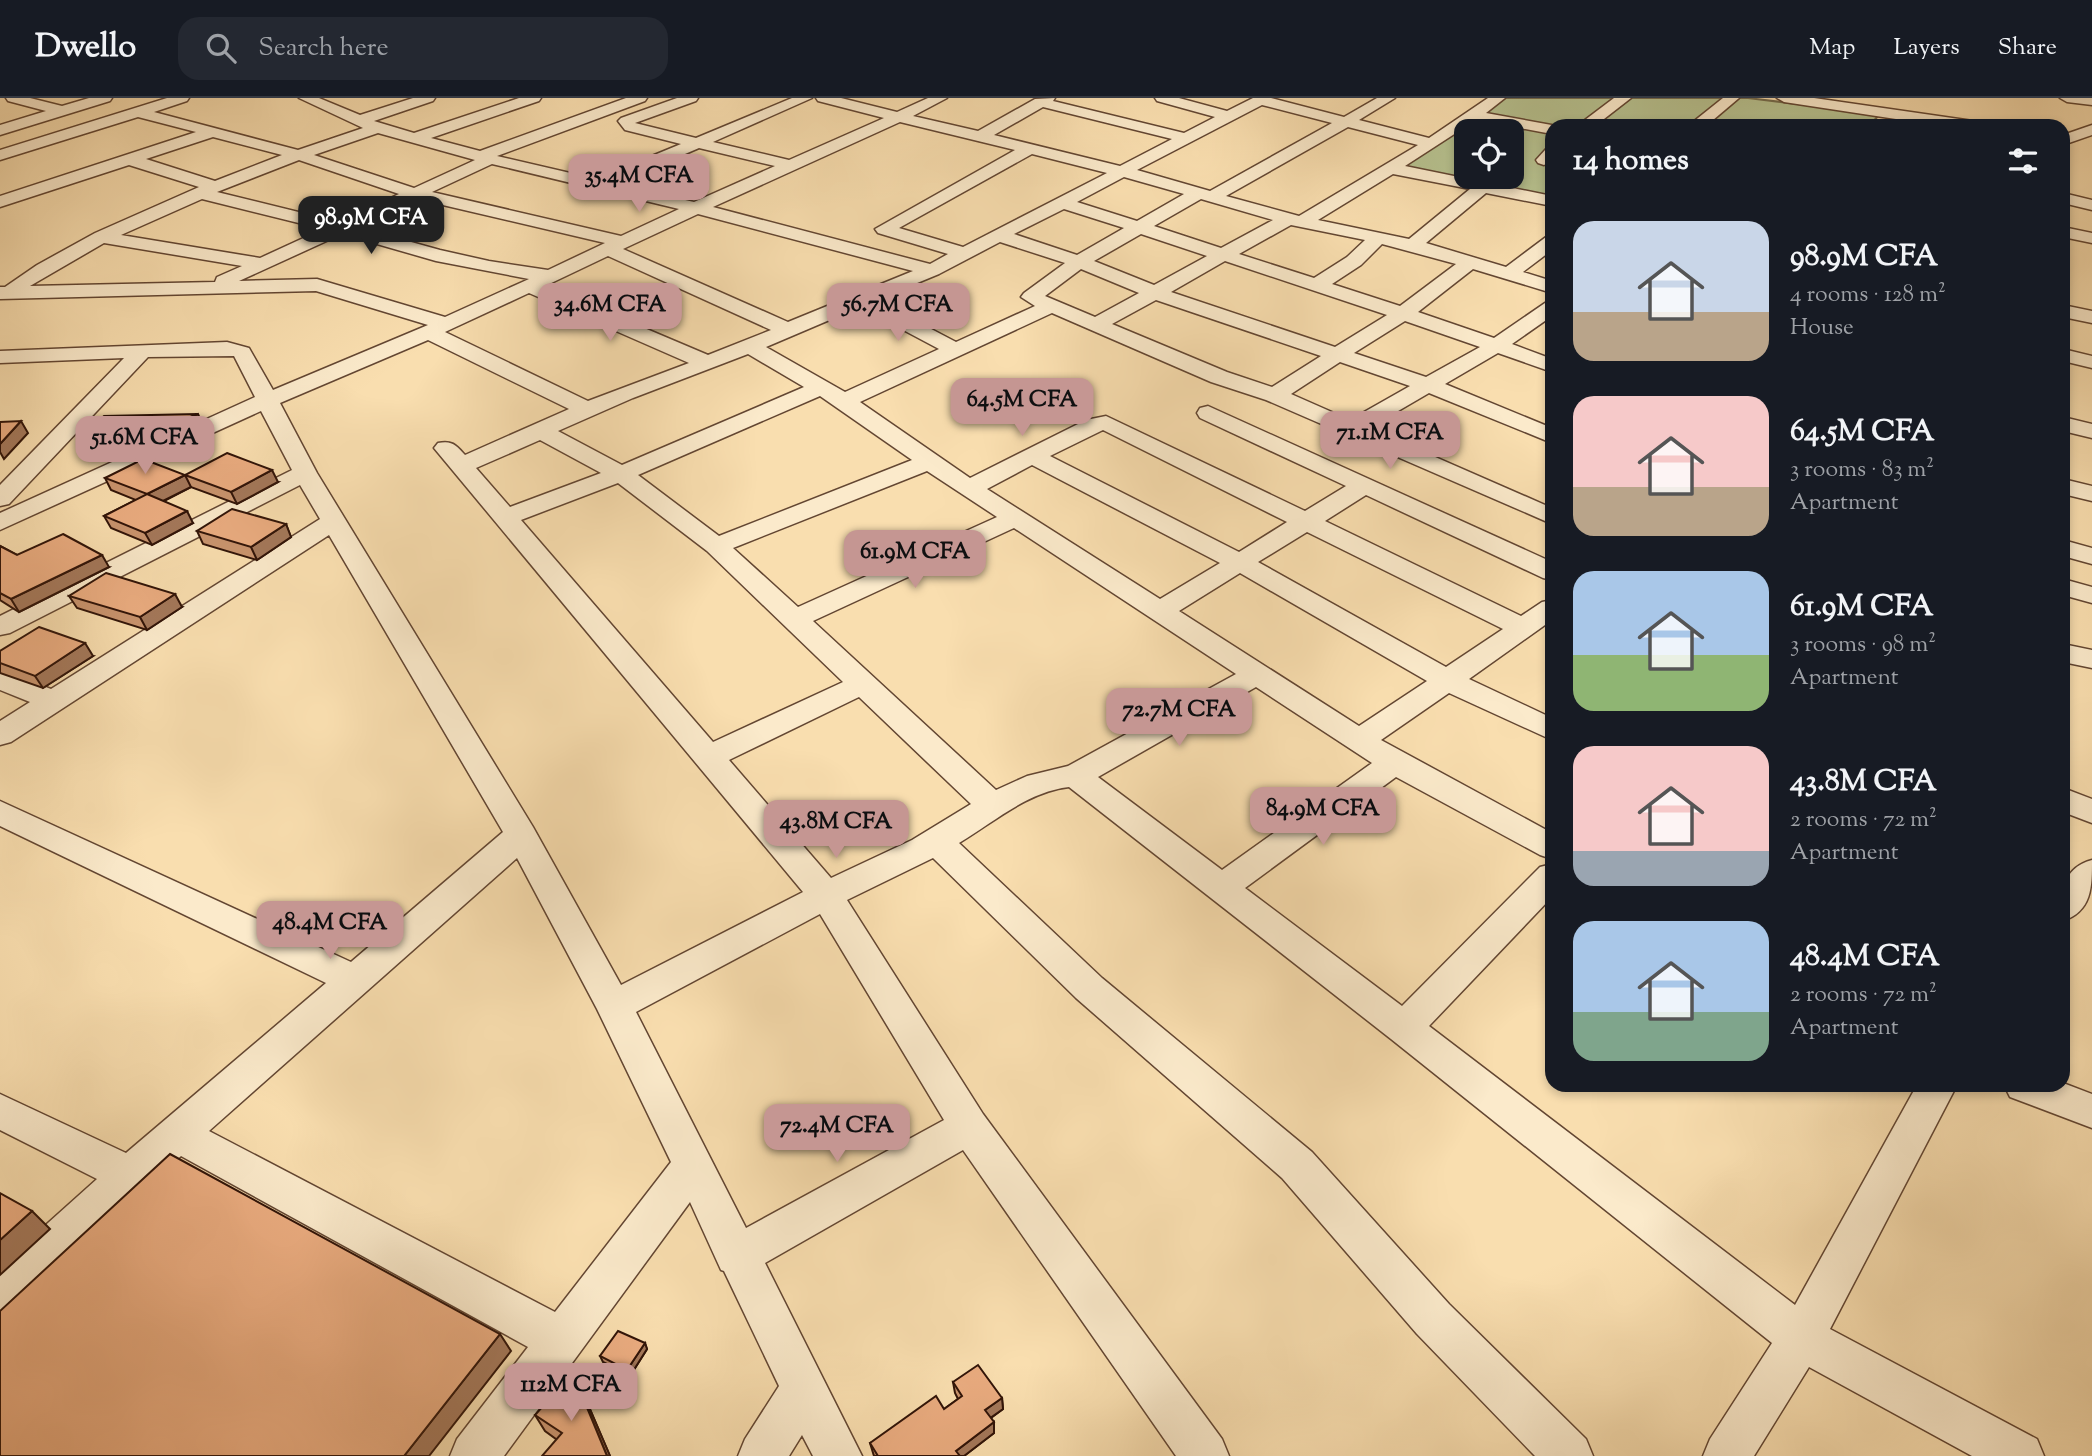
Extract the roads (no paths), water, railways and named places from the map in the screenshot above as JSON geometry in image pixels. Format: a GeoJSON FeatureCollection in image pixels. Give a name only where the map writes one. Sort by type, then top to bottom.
{"type":"FeatureCollection","features":[{"type":"Feature","properties":{"kind":"street"},"geometry":{"type":"LineString","coordinates":[[13,98],[103,121]]}},
{"type":"Feature","properties":{"kind":"street"},"geometry":{"type":"LineString","coordinates":[[0,130],[105,98]]}},
{"type":"Feature","properties":{"kind":"street"},"geometry":{"type":"LineString","coordinates":[[0,155],[182,98]]}},
{"type":"Feature","properties":{"kind":"street"},"geometry":{"type":"LineString","coordinates":[[359,121],[428,98]]}},
{"type":"Feature","properties":{"kind":"street"},"geometry":{"type":"LineString","coordinates":[[415,138],[534,98]]}},
{"type":"Feature","properties":{"kind":"street"},"geometry":{"type":"LineString","coordinates":[[212,286],[486,158],[640,98]]}},
{"type":"Feature","properties":{"kind":"street"},"geometry":{"type":"LineString","coordinates":[[691,98],[626,121],[630,127],[790,165]]}},
{"type":"Feature","properties":{"kind":"street"},"geometry":{"type":"LineString","coordinates":[[597,185],[805,98]]}},
{"type":"Feature","properties":{"kind":"street"},"geometry":{"type":"LineString","coordinates":[[0,522],[267,400],[438,328],[940,98]]}},
{"type":"Feature","properties":{"kind":"street"},"geometry":{"type":"LineString","coordinates":[[1162,98],[1228,116]]}},
{"type":"Feature","properties":{"kind":"street"},"geometry":{"type":"LineString","coordinates":[[1388,98],[1142,227],[1079,262],[1031,295],[1049,307],[1219,377],[1274,395],[1545,514]]}},
{"type":"Feature","properties":{"kind":"street"},"geometry":{"type":"LineString","coordinates":[[1094,326],[1389,168],[1498,98]]}},
{"type":"Feature","properties":{"kind":"street"},"geometry":{"type":"LineString","coordinates":[[1595,119],[1625,98]]}},
{"type":"Feature","properties":{"kind":"street"},"geometry":{"type":"LineString","coordinates":[[1705,119],[1732,98]]}},
{"type":"Feature","properties":{"kind":"street"},"geometry":{"type":"LineString","coordinates":[[1784,98],[1844,102],[1935,119]]}},
{"type":"Feature","properties":{"kind":"street"},"geometry":{"type":"LineString","coordinates":[[2067,98],[2092,102]]}},
{"type":"Feature","properties":{"kind":"street"},"geometry":{"type":"LineString","coordinates":[[314,99],[377,128],[932,270]]}},
{"type":"Feature","properties":{"kind":"street"},"geometry":{"type":"LineString","coordinates":[[829,99],[1121,171],[1295,220],[1413,245],[1545,285]]}},
{"type":"Feature","properties":{"kind":"street"},"geometry":{"type":"LineString","coordinates":[[1205,1456],[969,1126],[826,895],[454,457],[541,430],[625,393],[708,363],[932,270],[1262,99],[1342,122],[1431,143]]}},
{"type":"Feature","properties":{"kind":"street"},"geometry":{"type":"LineString","coordinates":[[979,137],[1044,100],[1185,138]]}},
{"type":"Feature","properties":{"kind":"street"},"geometry":{"type":"LineString","coordinates":[[1828,119],[1844,102]]}},
{"type":"Feature","properties":{"kind":"street"},"geometry":{"type":"LineString","coordinates":[[137,112],[299,155],[413,193],[615,246],[786,329]]}},
{"type":"Feature","properties":{"kind":"street"},"geometry":{"type":"LineString","coordinates":[[1474,115],[1545,128]]}},
{"type":"Feature","properties":{"kind":"street"},"geometry":{"type":"LineString","coordinates":[[4,293],[101,237],[207,190],[377,128]]}},
{"type":"Feature","properties":{"kind":"street"},"geometry":{"type":"LineString","coordinates":[[2070,138],[2092,130]]}},
{"type":"Feature","properties":{"kind":"street"},"geometry":{"type":"LineString","coordinates":[[0,202],[213,132]]}},
{"type":"Feature","properties":{"kind":"street"},"geometry":{"type":"LineString","coordinates":[[2070,143],[2092,150]]}},
{"type":"Feature","properties":{"kind":"street"},"geometry":{"type":"LineString","coordinates":[[964,253],[884,229],[1029,149]]}},
{"type":"Feature","properties":{"kind":"street"},"geometry":{"type":"LineString","coordinates":[[131,160],[207,190],[436,255],[551,276]]}},
{"type":"Feature","properties":{"kind":"street"},"geometry":{"type":"LineString","coordinates":[[1389,168],[1454,181]]}},
{"type":"Feature","properties":{"kind":"street"},"geometry":{"type":"LineString","coordinates":[[0,182],[27,192]]}},
{"type":"Feature","properties":{"kind":"street"},"geometry":{"type":"LineString","coordinates":[[1413,245],[1481,189]]}},
{"type":"Feature","properties":{"kind":"street"},"geometry":{"type":"LineString","coordinates":[[1493,189],[1545,200]]}},
{"type":"Feature","properties":{"kind":"street"},"geometry":{"type":"LineString","coordinates":[[2070,198],[2092,192]]}},
{"type":"Feature","properties":{"kind":"street"},"geometry":{"type":"LineString","coordinates":[[2070,200],[2092,205]]}},
{"type":"Feature","properties":{"kind":"street"},"geometry":{"type":"LineString","coordinates":[[1061,202],[1403,313],[1545,364]]}},
{"type":"Feature","properties":{"kind":"street"},"geometry":{"type":"LineString","coordinates":[[2070,233],[2092,238]]}},
{"type":"Feature","properties":{"kind":"street"},"geometry":{"type":"LineString","coordinates":[[998,236],[1079,262],[1156,293],[1429,385],[1545,433]]}},
{"type":"Feature","properties":{"kind":"street"},"geometry":{"type":"LineString","coordinates":[[101,237],[261,263],[288,271],[317,285],[438,328],[588,410]]}},
{"type":"Feature","properties":{"kind":"street"},"geometry":{"type":"LineString","coordinates":[[1317,285],[1354,261],[1378,238]]}},
{"type":"Feature","properties":{"kind":"street"},"geometry":{"type":"LineString","coordinates":[[1509,274],[1545,246]]}},
{"type":"Feature","properties":{"kind":"street"},"geometry":{"type":"LineString","coordinates":[[1274,395],[1403,313],[1471,262]]}},
{"type":"Feature","properties":{"kind":"street"},"geometry":{"type":"LineString","coordinates":[[4,293],[317,285]]}},
{"type":"Feature","properties":{"kind":"street"},"geometry":{"type":"LineString","coordinates":[[529,286],[708,363]]}},
{"type":"Feature","properties":{"kind":"street"},"geometry":{"type":"LineString","coordinates":[[859,299],[956,350]]}},
{"type":"Feature","properties":{"kind":"street"},"geometry":{"type":"LineString","coordinates":[[844,401],[1049,307]]}},
{"type":"Feature","properties":{"kind":"street"},"geometry":{"type":"LineString","coordinates":[[2070,312],[2092,317]]}},
{"type":"Feature","properties":{"kind":"street"},"geometry":{"type":"LineString","coordinates":[[1351,429],[1496,346],[1545,313]]}},
{"type":"Feature","properties":{"kind":"street"},"geometry":{"type":"LineString","coordinates":[[748,345],[844,401],[929,462],[1394,763],[1545,843]]}},
{"type":"Feature","properties":{"kind":"street"},"geometry":{"type":"LineString","coordinates":[[0,357],[227,348],[242,352],[305,473],[521,835],[614,1006],[736,1256],[838,1456]]}},
{"type":"Feature","properties":{"kind":"street"},"geometry":{"type":"LineString","coordinates":[[0,499],[141,353]]}},
{"type":"Feature","properties":{"kind":"street"},"geometry":{"type":"LineString","coordinates":[[2070,357],[2092,362]]}},
{"type":"Feature","properties":{"kind":"street"},"geometry":{"type":"LineString","coordinates":[[505,517],[621,474],[820,388]]}},
{"type":"Feature","properties":{"kind":"street"},"geometry":{"type":"LineString","coordinates":[[1208,413],[1545,569]]}},
{"type":"Feature","properties":{"kind":"street"},"geometry":{"type":"LineString","coordinates":[[969,488],[1094,425],[1106,423],[1522,628]]}},
{"type":"Feature","properties":{"kind":"street"},"geometry":{"type":"LineString","coordinates":[[2070,426],[2092,431]]}},
{"type":"Feature","properties":{"kind":"street"},"geometry":{"type":"LineString","coordinates":[[541,430],[621,474],[716,546],[993,806]]}},
{"type":"Feature","properties":{"kind":"street"},"geometry":{"type":"LineString","coordinates":[[1034,457],[1241,562],[1447,680],[1545,727]]}},
{"type":"Feature","properties":{"kind":"street"},"geometry":{"type":"LineString","coordinates":[[716,546],[929,462]]}},
{"type":"Feature","properties":{"kind":"street"},"geometry":{"type":"LineString","coordinates":[[0,627],[305,473]]}},
{"type":"Feature","properties":{"kind":"street"},"geometry":{"type":"LineString","coordinates":[[1160,611],[1365,485]]}},
{"type":"Feature","properties":{"kind":"street"},"geometry":{"type":"LineString","coordinates":[[2070,488],[2092,494]]}},
{"type":"Feature","properties":{"kind":"street"},"geometry":{"type":"LineString","coordinates":[[795,618],[1015,518]]}},
{"type":"Feature","properties":{"kind":"street"},"geometry":{"type":"LineString","coordinates":[[0,735],[334,522]]}},
{"type":"Feature","properties":{"kind":"street"},"geometry":{"type":"LineString","coordinates":[[2070,550],[2092,556]]}},
{"type":"Feature","properties":{"kind":"street"},"geometry":{"type":"LineString","coordinates":[[2070,589],[2092,595]]}},
{"type":"Feature","properties":{"kind":"street"},"geometry":{"type":"LineString","coordinates":[[1359,741],[1545,613]]}},
{"type":"Feature","properties":{"kind":"street"},"geometry":{"type":"LineString","coordinates":[[2070,654],[2092,659]]}},
{"type":"Feature","properties":{"kind":"street"},"geometry":{"type":"LineString","coordinates":[[614,1006],[826,895],[936,841],[993,806],[1040,783],[1059,777],[1075,776],[1257,674]]}},
{"type":"Feature","properties":{"kind":"street"},"geometry":{"type":"LineString","coordinates":[[0,679],[54,701]]}},
{"type":"Feature","properties":{"kind":"street"},"geometry":{"type":"LineString","coordinates":[[708,757],[865,683]]}},
{"type":"Feature","properties":{"kind":"street"},"geometry":{"type":"LineString","coordinates":[[1220,888],[1394,763]]}},
{"type":"Feature","properties":{"kind":"street"},"geometry":{"type":"LineString","coordinates":[[1075,776],[1404,1028],[1801,1338],[2020,1456]]}},
{"type":"Feature","properties":{"kind":"street"},"geometry":{"type":"LineString","coordinates":[[2070,802],[2092,812]]}},
{"type":"Feature","properties":{"kind":"street"},"geometry":{"type":"LineString","coordinates":[[0,812],[353,979]]}},
{"type":"Feature","properties":{"kind":"street"},"geometry":{"type":"LineString","coordinates":[[0,1295],[130,1175],[521,835]]}},
{"type":"Feature","properties":{"kind":"street"},"geometry":{"type":"LineString","coordinates":[[936,841],[1089,988],[1297,1165],[1433,1319],[1569,1456]]}},
{"type":"Feature","properties":{"kind":"street"},"geometry":{"type":"LineString","coordinates":[[2070,899],[2092,872]]}},
{"type":"Feature","properties":{"kind":"street"},"geometry":{"type":"LineString","coordinates":[[1404,1028],[1545,883]]}},
{"type":"Feature","properties":{"kind":"street"},"geometry":{"type":"LineString","coordinates":[[1727,1456],[1801,1338],[1933,1092]]}},
{"type":"Feature","properties":{"kind":"street"},"geometry":{"type":"LineString","coordinates":[[2042,1092],[2092,1111]]}},
{"type":"Feature","properties":{"kind":"street"},"geometry":{"type":"LineString","coordinates":[[0,1111],[130,1175]]}},
{"type":"Feature","properties":{"kind":"street"},"geometry":{"type":"LineString","coordinates":[[736,1256],[969,1126]]}},
{"type":"Feature","properties":{"kind":"street"},"geometry":{"type":"LineString","coordinates":[[178,1134],[561,1340]]}},
{"type":"Feature","properties":{"kind":"street"},"geometry":{"type":"LineString","coordinates":[[474,1456],[692,1166]]}},
{"type":"Feature","properties":{"kind":"street"},"geometry":{"type":"LineString","coordinates":[[762,1456],[803,1390]]}}]}
